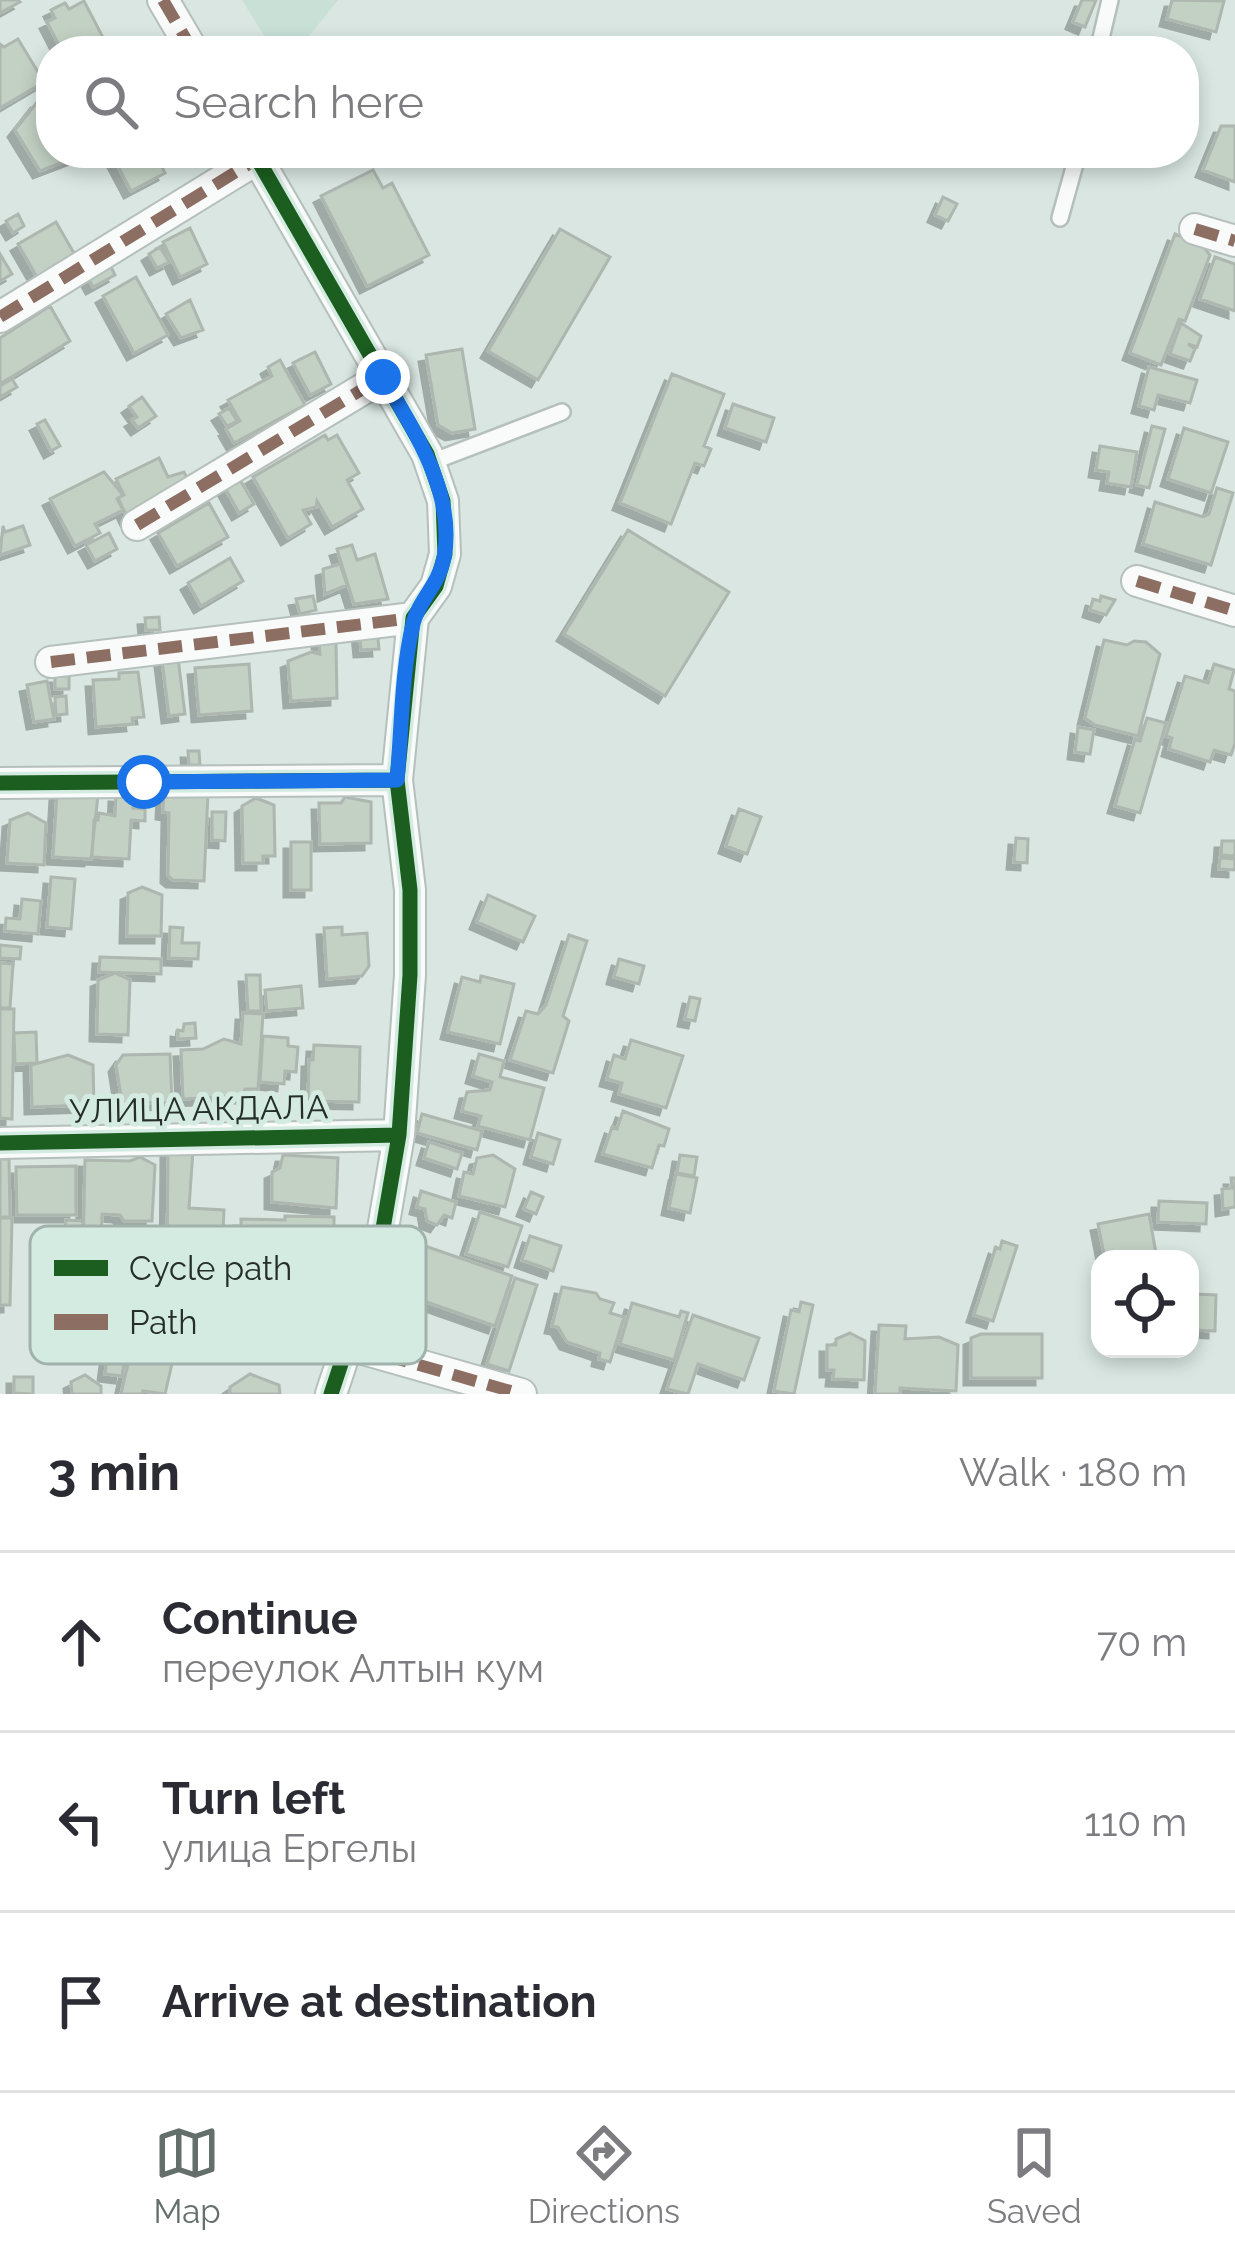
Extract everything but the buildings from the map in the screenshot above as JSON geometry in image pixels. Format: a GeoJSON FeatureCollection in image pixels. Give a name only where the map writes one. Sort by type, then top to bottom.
{"type":"FeatureCollection","features":[{"type":"Feature","properties":{"kind":"street"},"geometry":{"type":"LineString","coordinates":[[163,0],[185,36]]}},
{"type":"Feature","properties":{"kind":"street"},"geometry":{"type":"LineString","coordinates":[[0,317],[237,168]]}},
{"type":"Feature","properties":{"kind":"street"},"geometry":{"type":"LineString","coordinates":[[263,168],[383,377],[429,463],[442,501],[445,554],[436,586],[413,618],[397,780],[410,890],[408,1017],[399,1135],[383,1226]]}},
{"type":"Feature","properties":{"kind":"street"},"geometry":{"type":"LineString","coordinates":[[1195,229],[1235,241]]}},
{"type":"Feature","properties":{"kind":"street"},"geometry":{"type":"LineString","coordinates":[[137,525],[383,377]]}},
{"type":"Feature","properties":{"kind":"street"},"geometry":{"type":"LineString","coordinates":[[1137,580],[1235,611]]}},
{"type":"Feature","properties":{"kind":"street"},"geometry":{"type":"LineString","coordinates":[[51,662],[413,618]]}},
{"type":"Feature","properties":{"kind":"street"},"geometry":{"type":"LineString","coordinates":[[0,783],[397,780]]}},
{"type":"Feature","properties":{"kind":"street","name":"УЛИЦА АКДАЛА"},"geometry":{"type":"LineString","coordinates":[[0,1143],[399,1135]]}},
{"type":"Feature","properties":{"kind":"street"},"geometry":{"type":"LineString","coordinates":[[331,1394],[343,1364]]}},
{"type":"Feature","properties":{"kind":"street"},"geometry":{"type":"LineString","coordinates":[[416,1364],[521,1394]]}},
{"type":"Feature","properties":{"kind":"lane"},"geometry":{"type":"LineString","coordinates":[[1102,36],[1110,0]]}},
{"type":"Feature","properties":{"kind":"lane"},"geometry":{"type":"LineString","coordinates":[[1060,218],[1074,168]]}},
{"type":"Feature","properties":{"kind":"lane"},"geometry":{"type":"LineString","coordinates":[[429,463],[562,412]]}},
{"type":"Feature","properties":{"kind":"shaded area"},"geometry":{"type":"Polygon","coordinates":[[[242,0],[338,0],[309,36],[265,36],[242,0]]]}},
{"type":"Feature","properties":{"kind":"marked path"},"geometry":{"type":"LineString","coordinates":[[163,0],[184,36]]}},
{"type":"Feature","properties":{"kind":"marked path"},"geometry":{"type":"LineString","coordinates":[[0,317],[242,168]]}},
{"type":"Feature","properties":{"kind":"marked path"},"geometry":{"type":"LineString","coordinates":[[1195,229],[1235,241]]}},
{"type":"Feature","properties":{"kind":"marked path"},"geometry":{"type":"LineString","coordinates":[[137,525],[383,377]]}},
{"type":"Feature","properties":{"kind":"marked path"},"geometry":{"type":"LineString","coordinates":[[1137,581],[1235,611]]}},
{"type":"Feature","properties":{"kind":"marked path"},"geometry":{"type":"LineString","coordinates":[[51,662],[413,618]]}},
{"type":"Feature","properties":{"kind":"marked path"},"geometry":{"type":"LineString","coordinates":[[416,1364],[521,1394]]}},
{"type":"Feature","properties":{"kind":"cycle path"},"geometry":{"type":"LineString","coordinates":[[263,168],[427,454],[443,501],[445,554],[436,586],[413,618],[397,780],[410,890],[410,975],[399,1135],[383,1226]]}},
{"type":"Feature","properties":{"kind":"cycle path"},"geometry":{"type":"LineString","coordinates":[[0,783],[397,780]]}},
{"type":"Feature","properties":{"kind":"cycle path"},"geometry":{"type":"LineString","coordinates":[[0,1143],[399,1135]]}},
{"type":"Feature","properties":{"kind":"cycle path"},"geometry":{"type":"LineString","coordinates":[[331,1394],[341,1364]]}},
{"type":"Feature","properties":{"kind":"route"},"geometry":{"type":"LineString","coordinates":[[144,782],[397,780],[413,618],[436,586],[445,554],[442,501],[427,454],[383,377]]}}]}
